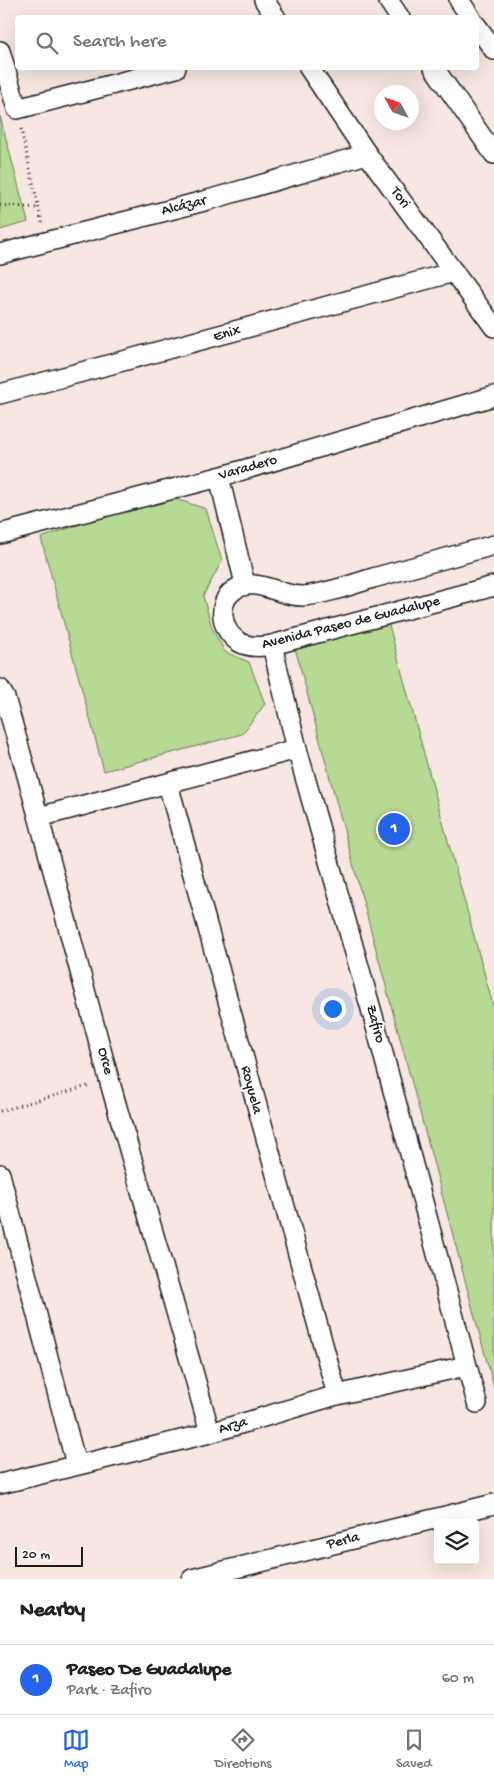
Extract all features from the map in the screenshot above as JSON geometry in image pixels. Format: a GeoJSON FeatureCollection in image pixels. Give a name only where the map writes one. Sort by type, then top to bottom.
{"type":"FeatureCollection","features":[{"type":"Feature","properties":{"kind":"street"},"geometry":{"type":"LineString","coordinates":[[264,0],[274,15]]}},
{"type":"Feature","properties":{"kind":"street"},"geometry":{"type":"LineString","coordinates":[[388,0],[398,15]]}},
{"type":"Feature","properties":{"kind":"street"},"geometry":{"type":"LineString","coordinates":[[459,0],[469,15]]}},
{"type":"Feature","properties":{"kind":"street"},"geometry":{"type":"LineString","coordinates":[[479,29],[494,50]]}},
{"type":"Feature","properties":{"kind":"street"},"geometry":{"type":"LineString","coordinates":[[0,51],[17,109],[168,70]]}},
{"type":"Feature","properties":{"kind":"street","name":"Tori"},"geometry":{"type":"LineString","coordinates":[[310,70],[367,154],[494,327]]}},
{"type":"Feature","properties":{"kind":"street"},"geometry":{"type":"LineString","coordinates":[[435,70],[494,154]]}},
{"type":"Feature","properties":{"kind":"street","name":"Alcázar"},"geometry":{"type":"LineString","coordinates":[[0,254],[208,200],[367,154]]}},
{"type":"Feature","properties":{"kind":"street","name":"Enix"},"geometry":{"type":"LineString","coordinates":[[0,394],[454,272]]}},
{"type":"Feature","properties":{"kind":"street","name":"Varadero"},"geometry":{"type":"LineString","coordinates":[[0,534],[219,477],[494,396]]}},
{"type":"Feature","properties":{"kind":"street"},"geometry":{"type":"LineString","coordinates":[[219,477],[245,584],[259,585],[283,594],[302,596],[337,588],[494,545]]}},
{"type":"Feature","properties":{"kind":"street","name":"Avenida Paseo de Guadalupe"},"geometry":{"type":"LineString","coordinates":[[245,584],[232,591],[224,604],[222,617],[227,631],[239,642],[256,647],[272,645],[494,586]]}},
{"type":"Feature","properties":{"kind":"street","name":"Zafiro"},"geometry":{"type":"LineString","coordinates":[[272,645],[297,749],[374,1016],[477,1403]]}},
{"type":"Feature","properties":{"kind":"street","name":"Orce"},"geometry":{"type":"LineString","coordinates":[[0,689],[5,698],[39,817],[110,1080],[159,1246],[210,1433]]}},
{"type":"Feature","properties":{"kind":"street"},"geometry":{"type":"LineString","coordinates":[[39,817],[297,749]]}},
{"type":"Feature","properties":{"kind":"street","name":"Royuela"},"geometry":{"type":"LineString","coordinates":[[168,784],[337,1395]]}},
{"type":"Feature","properties":{"kind":"street"},"geometry":{"type":"LineString","coordinates":[[0,1174],[76,1464]]}},
{"type":"Feature","properties":{"kind":"street","name":"Arza"},"geometry":{"type":"LineString","coordinates":[[0,1484],[210,1433],[337,1395],[466,1366]]}},
{"type":"Feature","properties":{"kind":"street","name":"Perla"},"geometry":{"type":"LineString","coordinates":[[192,1579],[494,1504]]}},
{"type":"Feature","properties":{"kind":"path"},"geometry":{"type":"LineString","coordinates":[[17,109],[46,241]]}},
{"type":"Feature","properties":{"kind":"path"},"geometry":{"type":"LineString","coordinates":[[0,205],[38,208]]}},
{"type":"Feature","properties":{"kind":"path"},"geometry":{"type":"LineString","coordinates":[[0,1111],[110,1080]]}},
{"type":"Feature","properties":{"kind":"green space"},"geometry":{"type":"Polygon","coordinates":[[[0,116],[28,222],[0,230],[0,116]]]}},
{"type":"Feature","properties":{"kind":"green space"},"geometry":{"type":"Polygon","coordinates":[[[173,498],[206,509],[222,561],[203,596],[212,628],[225,652],[249,662],[265,704],[242,734],[104,771],[41,538],[143,502],[173,498]]]}},
{"type":"Feature","properties":{"kind":"green space"},"geometry":{"type":"Polygon","coordinates":[[[388,622],[494,1009],[494,1388],[295,648],[388,622]]]}},
{"type":"Feature","properties":{"kind":"place","name":"Paseo De Guadalupe"},"geometry":{"type":"Point","coordinates":[394,829]}}]}
